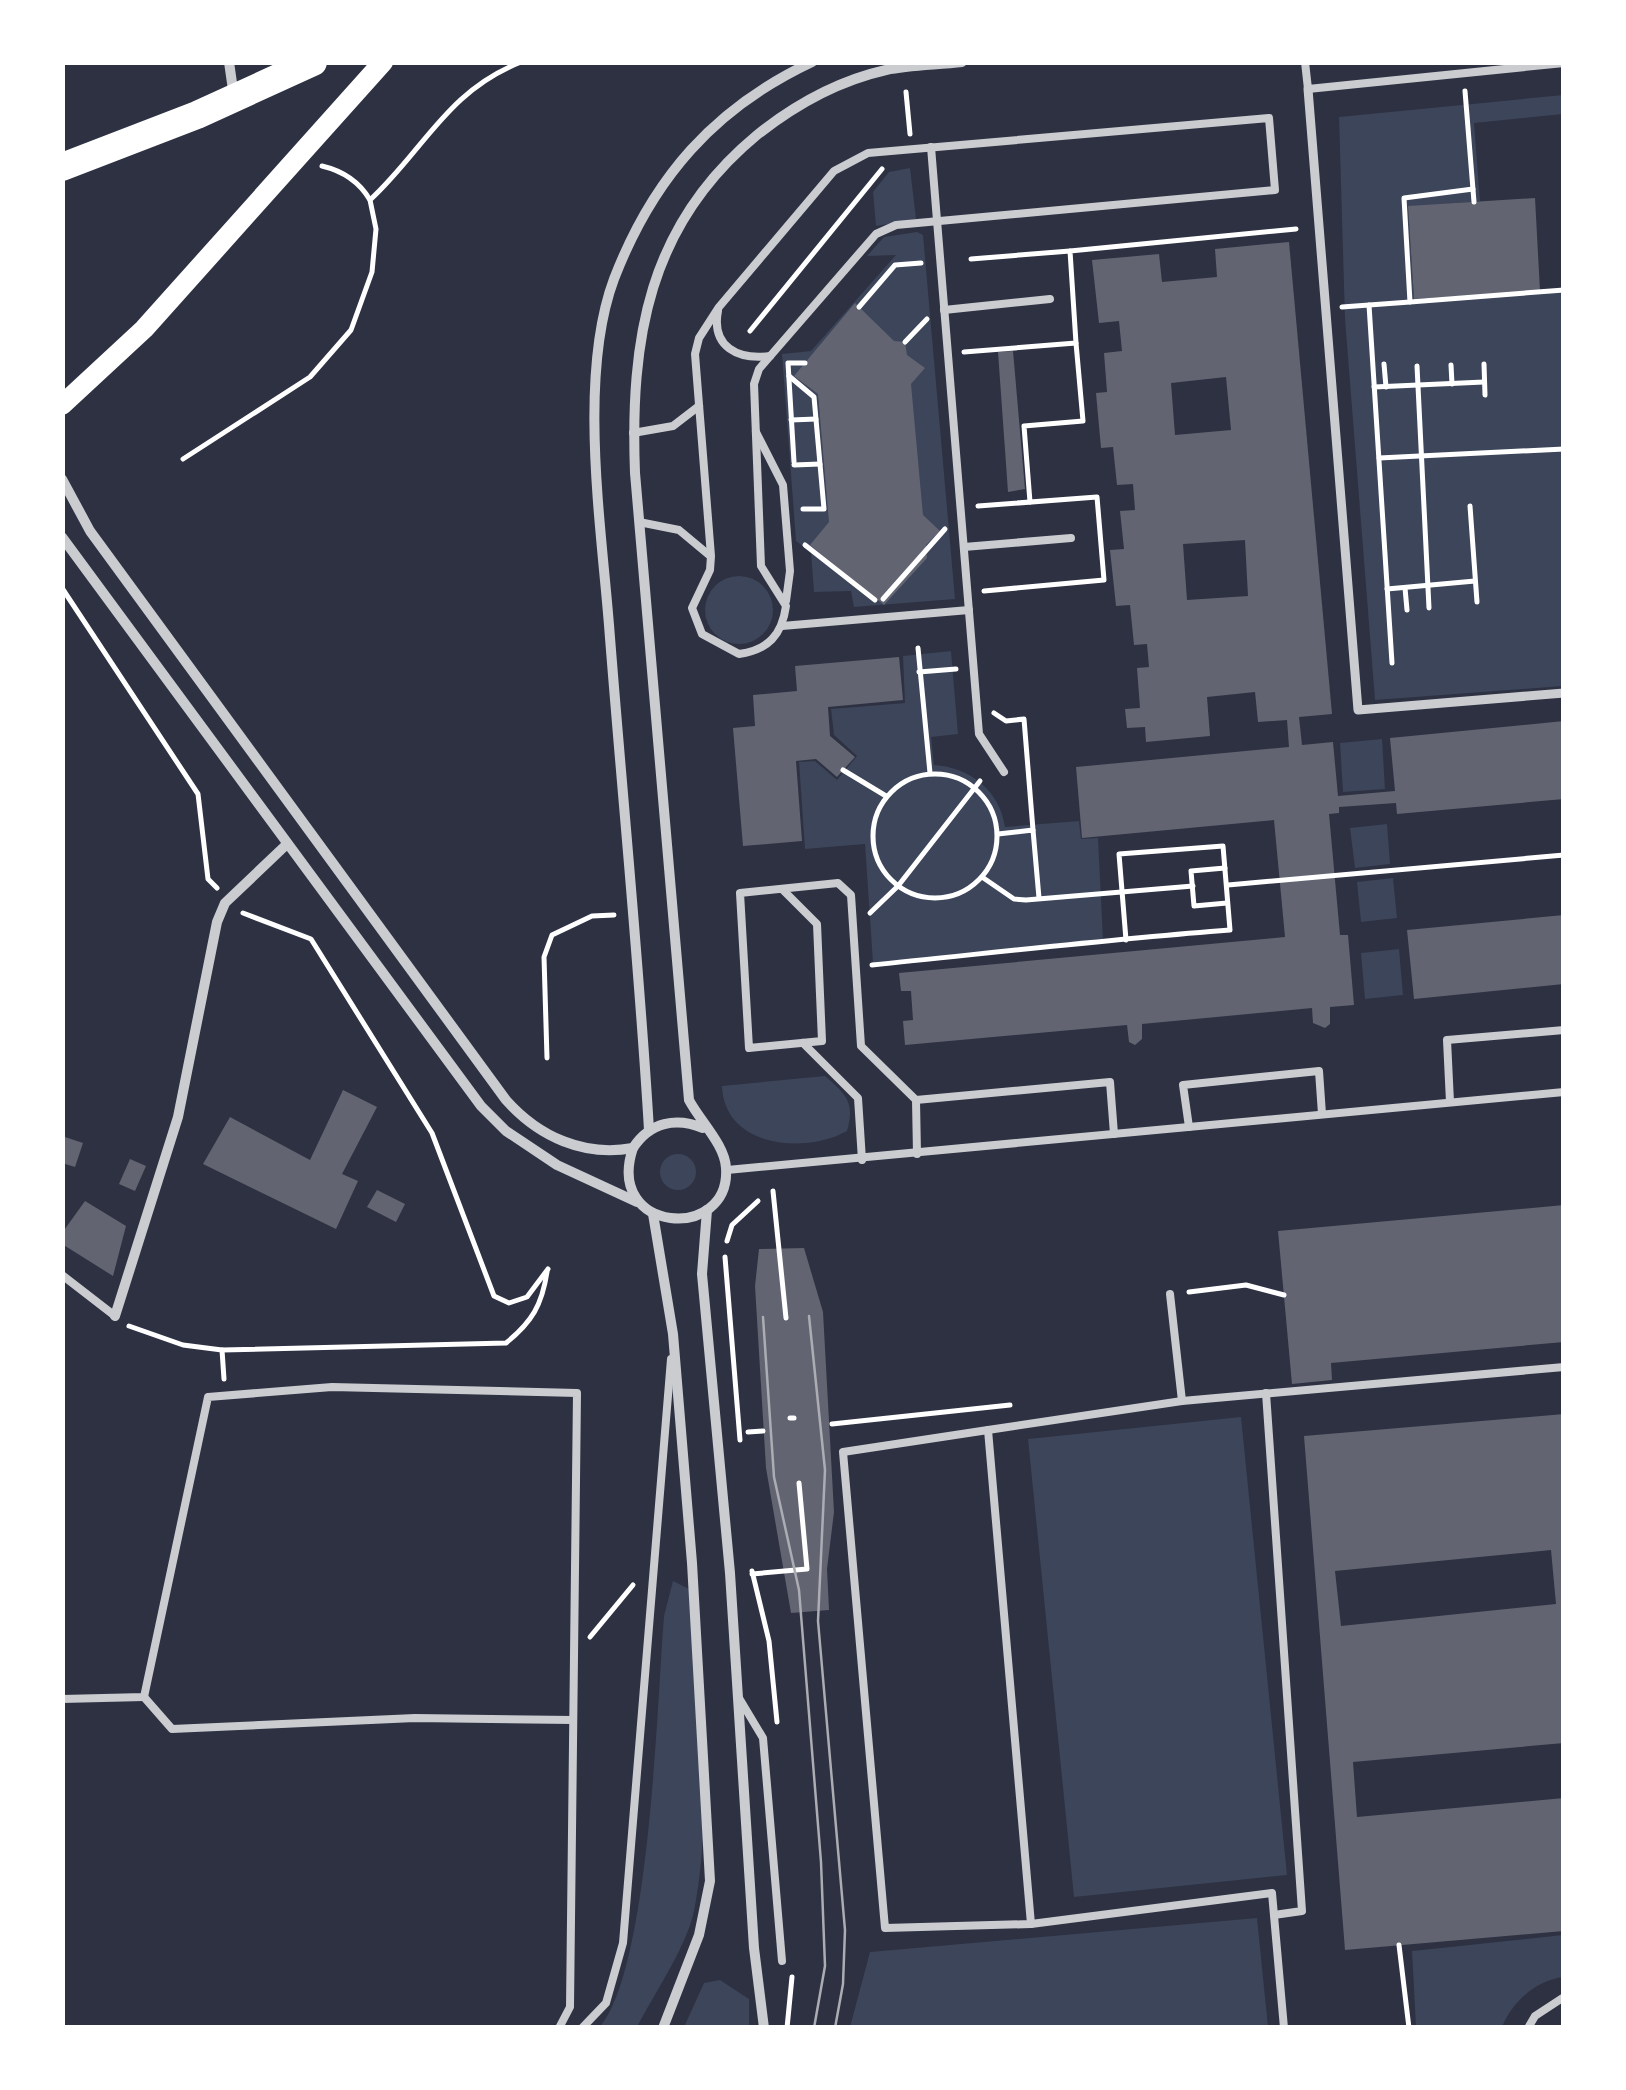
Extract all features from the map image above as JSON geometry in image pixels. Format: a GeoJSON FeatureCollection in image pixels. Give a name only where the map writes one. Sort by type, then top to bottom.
{"type":"FeatureCollection","features":[{"type":"Feature","properties":{"kind":"highway"},"geometry":{"type":"LineString","coordinates":[[62,167],[312,62]]}},
{"type":"Feature","properties":{"kind":"main road"},"geometry":{"type":"LineString","coordinates":[[68,401],[144,329],[299,161],[383,62]]}},
{"type":"Feature","properties":{"kind":"street"},"geometry":{"type":"LineString","coordinates":[[229,62],[234,98]]}},
{"type":"Feature","properties":{"kind":"street"},"geometry":{"type":"LineString","coordinates":[[649,1130],[596,467],[602,336],[613,281],[648,207],[697,138],[756,93],[812,62]]}},
{"type":"Feature","properties":{"kind":"street"},"geometry":{"type":"LineString","coordinates":[[62,537],[481,1106],[506,1131],[557,1166],[642,1205],[653,1214],[680,1220],[708,1210],[718,1198],[727,1170],[715,1139],[704,1128],[689,1100],[633,434],[632,394],[649,294],[686,214],[720,170],[804,99],[886,70],[962,62]]}},
{"type":"Feature","properties":{"kind":"street"},"geometry":{"type":"LineString","coordinates":[[1308,89],[1358,710],[1564,693]]}},
{"type":"Feature","properties":{"kind":"street"},"geometry":{"type":"LineString","coordinates":[[62,423],[68,401]]}},
{"type":"Feature","properties":{"kind":"street"},"geometry":{"type":"LineString","coordinates":[[62,479],[90,531],[506,1100],[525,1122],[573,1146],[607,1153],[633,1148]]}},
{"type":"Feature","properties":{"kind":"street"},"geometry":{"type":"LineString","coordinates":[[115,1316],[194,1056],[217,922],[230,899],[286,845]]}},
{"type":"Feature","properties":{"kind":"street"},"geometry":{"type":"LineString","coordinates":[[642,1205],[628,1179],[633,1148],[649,1130],[676,1121],[704,1128]]}},
{"type":"Feature","properties":{"kind":"street"},"geometry":{"type":"LineString","coordinates":[[708,1210],[702,1274],[762,2025]]}},
{"type":"Feature","properties":{"kind":"street"},"geometry":{"type":"LineString","coordinates":[[653,1214],[673,1334],[710,1880],[700,1935],[663,2028]]}},
{"type":"Feature","properties":{"kind":"lane"},"geometry":{"type":"LineString","coordinates":[[1305,62],[1308,89],[1564,63]]}},
{"type":"Feature","properties":{"kind":"lane"},"geometry":{"type":"LineString","coordinates":[[754,428],[784,485],[790,570],[786,606],[782,626],[767,646],[738,654],[702,634],[692,608],[710,570],[711,556],[695,354],[719,307],[834,172],[868,153],[1269,118],[1276,190],[896,225],[876,234],[770,356],[754,384],[754,428],[761,566],[786,606]]}},
{"type":"Feature","properties":{"kind":"lane"},"geometry":{"type":"LineString","coordinates":[[931,147],[979,734],[1004,772]]}},
{"type":"Feature","properties":{"kind":"lane"},"geometry":{"type":"LineString","coordinates":[[944,310],[1050,300]]}},
{"type":"Feature","properties":{"kind":"lane"},"geometry":{"type":"LineString","coordinates":[[719,307],[715,324],[724,346],[740,356],[770,356]]}},
{"type":"Feature","properties":{"kind":"lane"},"geometry":{"type":"LineString","coordinates":[[633,434],[672,426],[699,406]]}},
{"type":"Feature","properties":{"kind":"lane"},"geometry":{"type":"LineString","coordinates":[[639,522],[679,530],[711,556]]}},
{"type":"Feature","properties":{"kind":"lane"},"geometry":{"type":"LineString","coordinates":[[964,547],[1071,538]]}},
{"type":"Feature","properties":{"kind":"lane"},"geometry":{"type":"LineString","coordinates":[[782,626],[969,610]]}},
{"type":"Feature","properties":{"kind":"lane"},"geometry":{"type":"LineString","coordinates":[[783,890],[817,924],[822,1042],[749,1048],[740,892],[838,884],[852,894],[861,1046],[916,1100],[917,1154]]}},
{"type":"Feature","properties":{"kind":"lane"},"geometry":{"type":"LineString","coordinates":[[1450,1102],[1447,1040],[1564,1030]]}},
{"type":"Feature","properties":{"kind":"lane"},"geometry":{"type":"LineString","coordinates":[[802,1043],[858,1098],[862,1160]]}},
{"type":"Feature","properties":{"kind":"lane"},"geometry":{"type":"LineString","coordinates":[[1189,1127],[1183,1086],[1319,1070],[1322,1114]]}},
{"type":"Feature","properties":{"kind":"lane"},"geometry":{"type":"LineString","coordinates":[[916,1100],[1110,1082],[1114,1134]]}},
{"type":"Feature","properties":{"kind":"lane"},"geometry":{"type":"LineString","coordinates":[[727,1170],[1564,1092]]}},
{"type":"Feature","properties":{"kind":"lane"},"geometry":{"type":"LineString","coordinates":[[62,1275],[115,1316]]}},
{"type":"Feature","properties":{"kind":"lane"},"geometry":{"type":"LineString","coordinates":[[1170,1294],[1182,1401]]}},
{"type":"Feature","properties":{"kind":"lane"},"geometry":{"type":"LineString","coordinates":[[582,2028],[606,2004],[623,1943],[673,1334]]}},
{"type":"Feature","properties":{"kind":"lane"},"geometry":{"type":"LineString","coordinates":[[1284,2028],[1272,1893],[1031,1924],[885,1928],[843,1452],[1182,1401],[1564,1367]]}},
{"type":"Feature","properties":{"kind":"lane"},"geometry":{"type":"LineString","coordinates":[[144,1697],[208,1397],[332,1387],[577,1393],[570,2007],[560,2028]]}},
{"type":"Feature","properties":{"kind":"lane"},"geometry":{"type":"LineString","coordinates":[[1266,1393],[1302,1911],[1274,1914]]}},
{"type":"Feature","properties":{"kind":"lane"},"geometry":{"type":"LineString","coordinates":[[988,1430],[1031,1924]]}},
{"type":"Feature","properties":{"kind":"lane"},"geometry":{"type":"LineString","coordinates":[[737,1695],[763,1738],[782,1961]]}},
{"type":"Feature","properties":{"kind":"lane"},"geometry":{"type":"LineString","coordinates":[[62,1699],[144,1697]]}},
{"type":"Feature","properties":{"kind":"lane"},"geometry":{"type":"LineString","coordinates":[[144,1697],[172,1730],[414,1718],[573,1720]]}},
{"type":"Feature","properties":{"kind":"lane"},"geometry":{"type":"LineString","coordinates":[[1528,2028],[1535,2016],[1564,1998]]}},
{"type":"Feature","properties":{"kind":"path"},"geometry":{"type":"LineString","coordinates":[[370,200],[394,178],[415,146],[448,110],[486,76],[521,62]]}},
{"type":"Feature","properties":{"kind":"path"},"geometry":{"type":"LineString","coordinates":[[1464,73],[1474,202]]}},
{"type":"Feature","properties":{"kind":"path"},"geometry":{"type":"LineString","coordinates":[[906,92],[912,149]]}},
{"type":"Feature","properties":{"kind":"path"},"geometry":{"type":"LineString","coordinates":[[184,459],[310,377],[351,330],[372,272],[376,229],[370,200],[362,187],[339,170],[299,161]]}},
{"type":"Feature","properties":{"kind":"path"},"geometry":{"type":"LineString","coordinates":[[750,330],[886,164]]}},
{"type":"Feature","properties":{"kind":"path"},"geometry":{"type":"LineString","coordinates":[[1410,302],[1404,198],[1473,189]]}},
{"type":"Feature","properties":{"kind":"path"},"geometry":{"type":"LineString","coordinates":[[971,258],[1296,229]]}},
{"type":"Feature","properties":{"kind":"path"},"geometry":{"type":"LineString","coordinates":[[1030,502],[1024,426],[1083,421],[1070,251]]}},
{"type":"Feature","properties":{"kind":"path"},"geometry":{"type":"LineString","coordinates":[[859,307],[895,265],[923,262],[924,282]]}},
{"type":"Feature","properties":{"kind":"path"},"geometry":{"type":"LineString","coordinates":[[1326,308],[1564,290]]}},
{"type":"Feature","properties":{"kind":"path"},"geometry":{"type":"LineString","coordinates":[[926,300],[928,338]]}},
{"type":"Feature","properties":{"kind":"path"},"geometry":{"type":"LineString","coordinates":[[1368,305],[1392,663]]}},
{"type":"Feature","properties":{"kind":"path"},"geometry":{"type":"LineString","coordinates":[[905,342],[927,320]]}},
{"type":"Feature","properties":{"kind":"path"},"geometry":{"type":"LineString","coordinates":[[965,372],[963,352],[1076,343]]}},
{"type":"Feature","properties":{"kind":"path"},"geometry":{"type":"LineString","coordinates":[[795,480],[788,363],[805,363]]}},
{"type":"Feature","properties":{"kind":"path"},"geometry":{"type":"LineString","coordinates":[[1384,364],[1386,387]]}},
{"type":"Feature","properties":{"kind":"path"},"geometry":{"type":"LineString","coordinates":[[1450,364],[1452,384]]}},
{"type":"Feature","properties":{"kind":"path"},"geometry":{"type":"LineString","coordinates":[[1484,364],[1485,395]]}},
{"type":"Feature","properties":{"kind":"path"},"geometry":{"type":"LineString","coordinates":[[1417,366],[1429,608]]}},
{"type":"Feature","properties":{"kind":"path"},"geometry":{"type":"LineString","coordinates":[[788,376],[814,397],[824,509],[796,509]]}},
{"type":"Feature","properties":{"kind":"path"},"geometry":{"type":"LineString","coordinates":[[1374,388],[1484,382]]}},
{"type":"Feature","properties":{"kind":"path"},"geometry":{"type":"LineString","coordinates":[[791,420],[816,420]]}},
{"type":"Feature","properties":{"kind":"path"},"geometry":{"type":"LineString","coordinates":[[1379,458],[1564,449]]}},
{"type":"Feature","properties":{"kind":"path"},"geometry":{"type":"LineString","coordinates":[[794,466],[820,464]]}},
{"type":"Feature","properties":{"kind":"path"},"geometry":{"type":"LineString","coordinates":[[976,487],[980,521]]}},
{"type":"Feature","properties":{"kind":"path"},"geometry":{"type":"LineString","coordinates":[[796,495],[798,524]]}},
{"type":"Feature","properties":{"kind":"path"},"geometry":{"type":"LineString","coordinates":[[978,506],[1097,497],[1104,580],[981,592],[980,580]]}},
{"type":"Feature","properties":{"kind":"path"},"geometry":{"type":"LineString","coordinates":[[1470,506],[1477,602]]}},
{"type":"Feature","properties":{"kind":"path"},"geometry":{"type":"LineString","coordinates":[[798,539],[880,604],[946,528],[948,546]]}},
{"type":"Feature","properties":{"kind":"path"},"geometry":{"type":"LineString","coordinates":[[1387,588],[1475,580]]}},
{"type":"Feature","properties":{"kind":"path"},"geometry":{"type":"LineString","coordinates":[[1405,587],[1407,610]]}},
{"type":"Feature","properties":{"kind":"path"},"geometry":{"type":"LineString","coordinates":[[62,588],[198,794],[208,879],[246,916],[311,939],[432,1133],[494,1296],[509,1303],[527,1297],[548,1270],[544,1296],[530,1324],[506,1342],[222,1350],[154,1337],[115,1316]]}},
{"type":"Feature","properties":{"kind":"path"},"geometry":{"type":"LineString","coordinates":[[918,648],[930,773]]}},
{"type":"Feature","properties":{"kind":"path"},"geometry":{"type":"LineString","coordinates":[[919,672],[974,667]]}},
{"type":"Feature","properties":{"kind":"path"},"geometry":{"type":"LineString","coordinates":[[991,711],[1006,721],[1024,720],[1039,898]]}},
{"type":"Feature","properties":{"kind":"path"},"geometry":{"type":"LineString","coordinates":[[844,770],[886,796]]}},
{"type":"Feature","properties":{"kind":"path"},"geometry":{"type":"LineString","coordinates":[[930,773],[961,778],[974,786],[991,808],[998,834],[994,858],[982,877],[970,887],[941,898],[911,894],[898,886],[886,874],[873,844],[877,810],[886,796],[898,784],[930,773]]}},
{"type":"Feature","properties":{"kind":"path"},"geometry":{"type":"LineString","coordinates":[[868,914],[898,886],[980,780]]}},
{"type":"Feature","properties":{"kind":"path"},"geometry":{"type":"LineString","coordinates":[[998,834],[1033,830]]}},
{"type":"Feature","properties":{"kind":"path"},"geometry":{"type":"LineString","coordinates":[[869,965],[1230,930],[1223,846],[1119,854],[1126,940]]}},
{"type":"Feature","properties":{"kind":"path"},"geometry":{"type":"LineString","coordinates":[[1227,885],[1564,855]]}},
{"type":"Feature","properties":{"kind":"path"},"geometry":{"type":"LineString","coordinates":[[1225,868],[1191,871],[1192,886],[1194,906],[1228,903]]}},
{"type":"Feature","properties":{"kind":"path"},"geometry":{"type":"LineString","coordinates":[[982,877],[1014,899],[1192,886]]}},
{"type":"Feature","properties":{"kind":"path"},"geometry":{"type":"LineString","coordinates":[[547,1058],[544,958],[552,935],[592,916],[632,914]]}},
{"type":"Feature","properties":{"kind":"path"},"geometry":{"type":"LineString","coordinates":[[772,1191],[786,1318]]}},
{"type":"Feature","properties":{"kind":"path"},"geometry":{"type":"LineString","coordinates":[[742,1456],[726,1240],[741,1214],[758,1202]]}},
{"type":"Feature","properties":{"kind":"path"},"geometry":{"type":"LineString","coordinates":[[1170,1294],[1246,1285],[1284,1295]]}},
{"type":"Feature","properties":{"kind":"path"},"geometry":{"type":"LineString","coordinates":[[222,1350],[226,1394]]}},
{"type":"Feature","properties":{"kind":"path"},"geometry":{"type":"LineString","coordinates":[[832,1424],[1024,1404]]}},
{"type":"Feature","properties":{"kind":"path"},"geometry":{"type":"LineString","coordinates":[[748,1432],[763,1431]]}},
{"type":"Feature","properties":{"kind":"path"},"geometry":{"type":"LineString","coordinates":[[752,1574],[807,1569],[799,1483]]}},
{"type":"Feature","properties":{"kind":"path"},"geometry":{"type":"LineString","coordinates":[[750,1554],[770,1640],[778,1738]]}},
{"type":"Feature","properties":{"kind":"path"},"geometry":{"type":"LineString","coordinates":[[574,1638],[594,1637],[640,1574]]}},
{"type":"Feature","properties":{"kind":"path"},"geometry":{"type":"LineString","coordinates":[[1399,1945],[1409,2028]]}},
{"type":"Feature","properties":{"kind":"path"},"geometry":{"type":"LineString","coordinates":[[787,2028],[794,1970]]}},
{"type":"Feature","properties":{"kind":"shaded area"},"geometry":{"type":"Polygon","coordinates":[[[1563,95],[1563,114],[1474,123],[1480,201],[1408,207],[1414,299],[1563,290],[1563,686],[1375,700],[1345,319],[1339,117],[1563,95]]]}},
{"type":"Feature","properties":{"kind":"shaded area"},"geometry":{"type":"Polygon","coordinates":[[[910,168],[916,219],[876,226],[873,192],[889,172],[910,168]]]}},
{"type":"Feature","properties":{"kind":"shaded area"},"geometry":{"type":"Polygon","coordinates":[[[917,232],[923,235],[955,599],[854,607],[851,591],[814,592],[811,552],[796,541],[782,354],[811,351],[896,255],[867,256],[884,237],[917,232]]]}},
{"type":"Feature","properties":{"kind":"shaded area"},"geometry":{"type":"Polygon","coordinates":[[[739,576],[763,586],[773,610],[763,634],[739,644],[715,634],[705,610],[715,586],[739,576]]]}},
{"type":"Feature","properties":{"kind":"shaded area"},"geometry":{"type":"Polygon","coordinates":[[[951,651],[958,734],[931,737],[934,765],[960,770],[981,783],[997,802],[1005,827],[1079,821],[1081,839],[1098,838],[1103,939],[873,963],[865,844],[805,849],[799,762],[815,761],[837,780],[857,756],[834,735],[831,709],[905,703],[903,656],[951,651]]]}},
{"type":"Feature","properties":{"kind":"shaded area"},"geometry":{"type":"Polygon","coordinates":[[[1382,739],[1385,789],[1343,792],[1340,743],[1382,739]]]}},
{"type":"Feature","properties":{"kind":"shaded area"},"geometry":{"type":"Polygon","coordinates":[[[1387,824],[1390,864],[1355,868],[1350,828],[1387,824]]]}},
{"type":"Feature","properties":{"kind":"shaded area"},"geometry":{"type":"Polygon","coordinates":[[[1393,878],[1397,918],[1361,922],[1357,882],[1393,878]]]}},
{"type":"Feature","properties":{"kind":"shaded area"},"geometry":{"type":"Polygon","coordinates":[[[1399,949],[1403,995],[1365,999],[1361,953],[1399,949]]]}},
{"type":"Feature","properties":{"kind":"shaded area"},"geometry":{"type":"Polygon","coordinates":[[[825,1076],[847,1100],[847,1131],[810,1143],[769,1140],[751,1133],[736,1122],[726,1106],[722,1086],[825,1076]]]}},
{"type":"Feature","properties":{"kind":"shaded area"},"geometry":{"type":"Polygon","coordinates":[[[678,1154],[691,1159],[696,1172],[691,1185],[678,1190],[665,1185],[660,1172],[665,1159],[678,1154]]]}},
{"type":"Feature","properties":{"kind":"shaded area"},"geometry":{"type":"Polygon","coordinates":[[[1241,1417],[1287,1875],[1074,1897],[1028,1439],[1241,1417]]]}},
{"type":"Feature","properties":{"kind":"shaded area"},"geometry":{"type":"Polygon","coordinates":[[[673,1581],[693,1591],[701,1711],[703,1833],[694,1911],[677,1954],[637,2027],[599,2028],[616,1997],[630,1952],[640,1895],[654,1769],[664,1616],[673,1581]]]}},
{"type":"Feature","properties":{"kind":"shaded area"},"geometry":{"type":"Polygon","coordinates":[[[1257,1918],[1268,2027],[850,2027],[870,1952],[1257,1918]]]}},
{"type":"Feature","properties":{"kind":"shaded area"},"geometry":{"type":"Polygon","coordinates":[[[1563,1935],[1563,1977],[1526,1994],[1502,2027],[1416,2027],[1412,1951],[1563,1935]]]}},
{"type":"Feature","properties":{"kind":"shaded area"},"geometry":{"type":"Polygon","coordinates":[[[720,1980],[749,1999],[749,2027],[684,2027],[704,1983],[720,1980]]]}},
{"type":"Feature","properties":{"kind":"building"},"geometry":{"type":"Polygon","coordinates":[[[1535,198],[1540,291],[1414,299],[1408,206],[1535,198]]]}},
{"type":"Feature","properties":{"kind":"building"},"geometry":{"type":"Polygon","coordinates":[[[1289,242],[1332,714],[1299,717],[1302,745],[1333,742],[1338,796],[1395,791],[1390,738],[1564,721],[1564,799],[1397,814],[1396,803],[1339,807],[1339,813],[1329,814],[1340,935],[1348,935],[1354,1005],[1330,1007],[1330,1024],[1325,1028],[1313,1023],[1312,1008],[1142,1024],[1142,1039],[1135,1045],[1129,1042],[1127,1025],[905,1045],[903,1021],[913,1020],[911,991],[901,991],[899,973],[1285,937],[1274,820],[1082,838],[1076,767],[1289,747],[1287,720],[1258,722],[1255,692],[1207,697],[1210,736],[1146,742],[1145,727],[1127,728],[1125,709],[1140,708],[1137,668],[1149,667],[1147,644],[1134,645],[1130,605],[1116,606],[1110,550],[1124,549],[1120,511],[1135,510],[1133,484],[1117,485],[1113,447],[1101,448],[1096,393],[1107,392],[1104,353],[1122,351],[1119,321],[1099,323],[1092,260],[1159,254],[1162,282],[1217,277],[1215,249],[1289,242]],[[1226,377],[1171,383],[1175,435],[1231,430],[1226,377]],[[1245,540],[1183,544],[1187,600],[1248,596],[1245,540]]]}},
{"type":"Feature","properties":{"kind":"building"},"geometry":{"type":"Polygon","coordinates":[[[855,303],[894,341],[905,342],[907,355],[925,368],[911,384],[923,515],[940,531],[926,545],[927,558],[884,605],[810,545],[829,522],[818,394],[794,376],[855,303]]]}},
{"type":"Feature","properties":{"kind":"building"},"geometry":{"type":"Polygon","coordinates":[[[1013,351],[1025,489],[1008,492],[998,352],[1013,351]]]}},
{"type":"Feature","properties":{"kind":"building"},"geometry":{"type":"Polygon","coordinates":[[[899,657],[903,700],[828,707],[830,736],[855,757],[837,777],[816,759],[796,761],[802,841],[743,846],[733,728],[755,726],[753,695],[797,691],[795,666],[899,657]]]}},
{"type":"Feature","properties":{"kind":"building"},"geometry":{"type":"Polygon","coordinates":[[[1564,915],[1564,984],[1414,999],[1407,930],[1564,915]]]}},
{"type":"Feature","properties":{"kind":"building"},"geometry":{"type":"Polygon","coordinates":[[[343,1090],[377,1107],[342,1174],[358,1181],[336,1229],[203,1164],[230,1117],[310,1160],[343,1090]]]}},
{"type":"Feature","properties":{"kind":"building"},"geometry":{"type":"Polygon","coordinates":[[[62,1136],[83,1143],[75,1167],[62,1163],[62,1136]]]}},
{"type":"Feature","properties":{"kind":"building"},"geometry":{"type":"Polygon","coordinates":[[[130,1159],[146,1166],[135,1191],[119,1184],[130,1159]]]}},
{"type":"Feature","properties":{"kind":"building"},"geometry":{"type":"Polygon","coordinates":[[[377,1190],[405,1204],[396,1222],[367,1207],[377,1190]]]}},
{"type":"Feature","properties":{"kind":"building"},"geometry":{"type":"Polygon","coordinates":[[[85,1201],[126,1226],[113,1276],[62,1244],[62,1233],[85,1201]]]}},
{"type":"Feature","properties":{"kind":"building"},"geometry":{"type":"Polygon","coordinates":[[[1564,1205],[1564,1342],[1331,1363],[1332,1380],[1292,1384],[1278,1231],[1564,1205]]]}},
{"type":"Feature","properties":{"kind":"building"},"geometry":{"type":"Polygon","coordinates":[[[804,1248],[823,1312],[834,1512],[827,1569],[829,1610],[791,1613],[766,1468],[755,1286],[759,1249],[804,1248]]]}},
{"type":"Feature","properties":{"kind":"building"},"geometry":{"type":"Polygon","coordinates":[[[1564,1414],[1564,1743],[1353,1762],[1357,1817],[1564,1798],[1564,1931],[1345,1950],[1304,1436],[1564,1414]],[[1551,1550],[1335,1571],[1341,1626],[1556,1604],[1551,1550]]]}},
{"type":"Feature","properties":{"kind":"tram line"},"geometry":{"type":"LineString","coordinates":[[809,1316],[825,1470],[818,1621],[845,1930],[843,1984],[835,2028]]}},
{"type":"Feature","properties":{"kind":"tram line"},"geometry":{"type":"LineString","coordinates":[[763,1317],[774,1477],[799,1590],[821,1862],[825,1966],[814,2028]]}}]}
